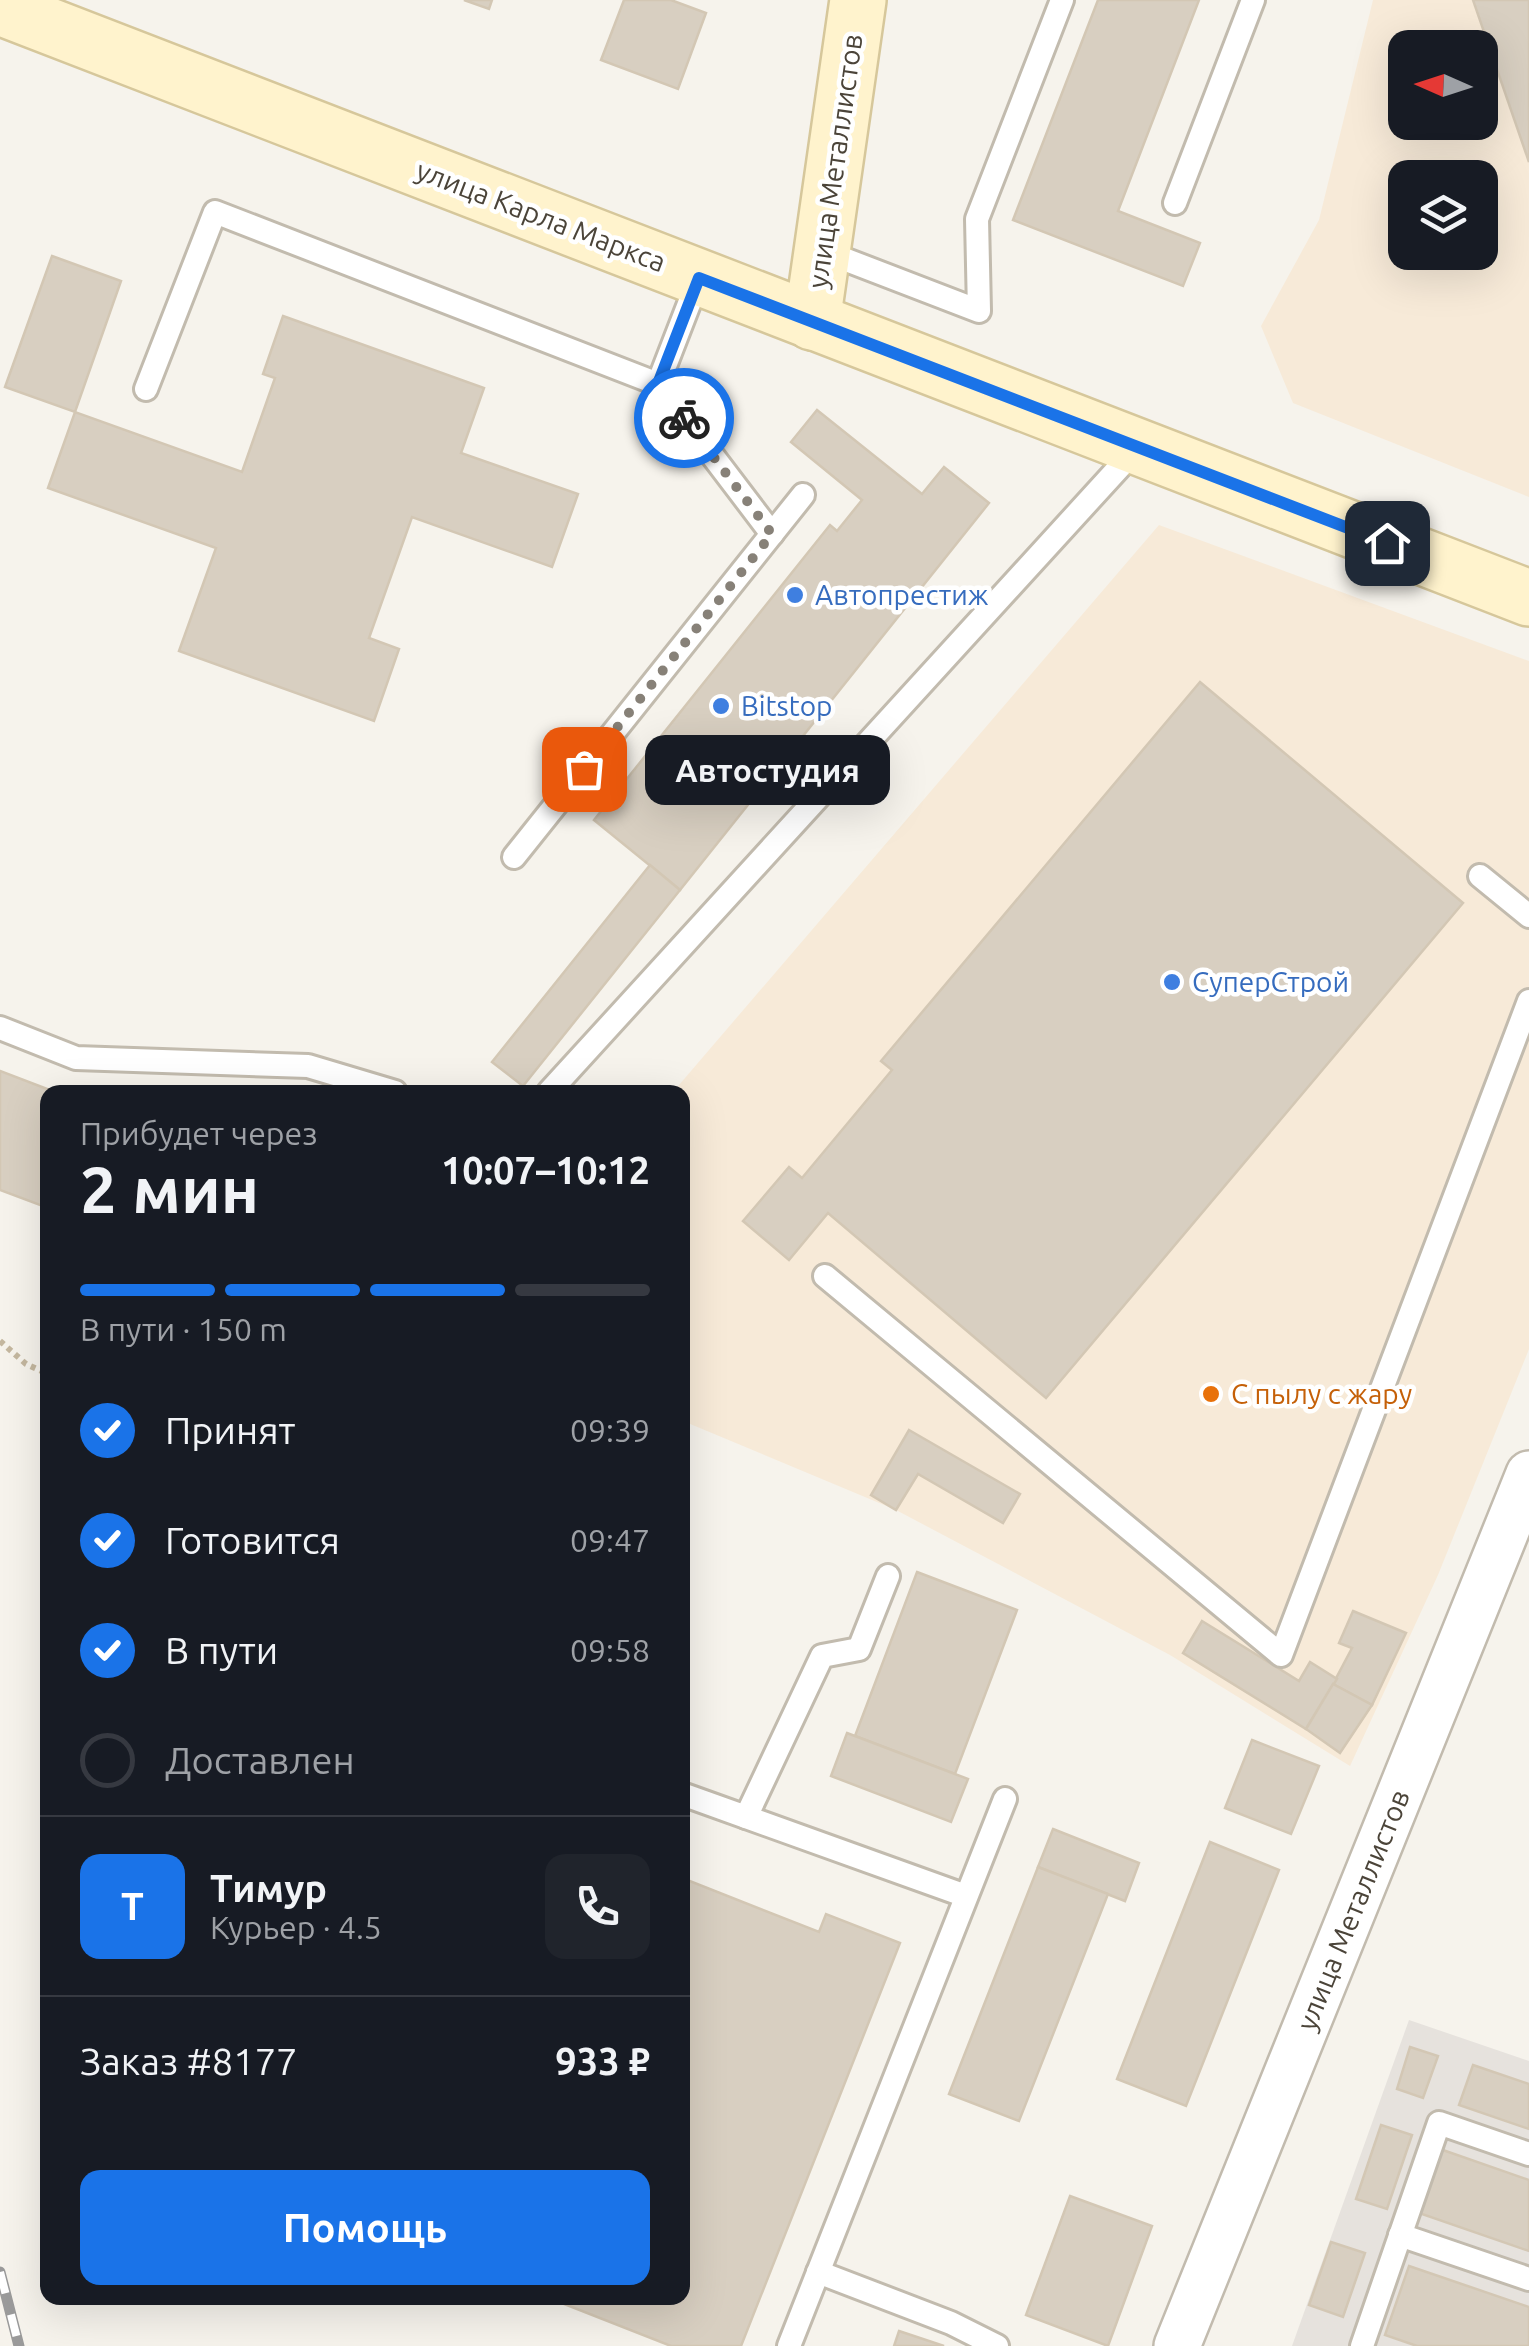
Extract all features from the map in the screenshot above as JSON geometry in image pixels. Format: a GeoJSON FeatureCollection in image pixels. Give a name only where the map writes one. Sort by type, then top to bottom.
{"type":"FeatureCollection","features":[{"type":"Feature","properties":{"kind":"main road","name":"улица Металлистов"},"geometry":{"type":"LineString","coordinates":[[812,322],[858,0]]}},
{"type":"Feature","properties":{"kind":"main road","name":"улица Карла Маркса"},"geometry":{"type":"LineString","coordinates":[[0,7],[1529,598]]}},
{"type":"Feature","properties":{"kind":"street","name":"улица Металлистов"},"geometry":{"type":"LineString","coordinates":[[1177,2346],[1529,1474]]}},
{"type":"Feature","properties":{"kind":"lane"},"geometry":{"type":"LineString","coordinates":[[822,251],[979,310],[978,219],[1062,0]]}},
{"type":"Feature","properties":{"kind":"lane"},"geometry":{"type":"LineString","coordinates":[[1175,203],[1254,0]]}},
{"type":"Feature","properties":{"kind":"lane"},"geometry":{"type":"LineString","coordinates":[[146,389],[215,212],[658,384],[772,534]]}},
{"type":"Feature","properties":{"kind":"lane"},"geometry":{"type":"LineString","coordinates":[[658,384],[699,278]]}},
{"type":"Feature","properties":{"kind":"lane"},"geometry":{"type":"LineString","coordinates":[[555,1085],[1139,446]]}},
{"type":"Feature","properties":{"kind":"lane"},"geometry":{"type":"LineString","coordinates":[[514,858],[803,495]]}},
{"type":"Feature","properties":{"kind":"lane"},"geometry":{"type":"LineString","coordinates":[[1480,876],[1529,916]]}},
{"type":"Feature","properties":{"kind":"lane"},"geometry":{"type":"LineString","coordinates":[[826,1276],[1281,1655],[1529,1000]]}},
{"type":"Feature","properties":{"kind":"lane"},"geometry":{"type":"LineString","coordinates":[[0,1028],[76,1058],[308,1066],[372,1085]]}},
{"type":"Feature","properties":{"kind":"lane"},"geometry":{"type":"LineString","coordinates":[[746,1817],[822,1656],[859,1650],[888,1576]]}},
{"type":"Feature","properties":{"kind":"lane"},"geometry":{"type":"LineString","coordinates":[[690,1797],[966,1896]]}},
{"type":"Feature","properties":{"kind":"lane"},"geometry":{"type":"LineString","coordinates":[[788,2346],[1005,1799]]}},
{"type":"Feature","properties":{"kind":"lane"},"geometry":{"type":"LineString","coordinates":[[1367,2345],[1439,2123],[1529,2154]]}},
{"type":"Feature","properties":{"kind":"lane"},"geometry":{"type":"LineString","coordinates":[[1400,2235],[1529,2279]]}},
{"type":"Feature","properties":{"kind":"lane"},"geometry":{"type":"LineString","coordinates":[[818,2272],[951,2323],[996,2346]]}},
{"type":"Feature","properties":{"kind":"path"},"geometry":{"type":"LineString","coordinates":[[0,1341],[26,1364],[40,1370]]}},
{"type":"Feature","properties":{"kind":"shaded area"},"geometry":{"type":"Polygon","coordinates":[[[1373,0],[1529,0],[1529,497],[1293,403],[1261,326],[1319,220],[1373,0]]]}},
{"type":"Feature","properties":{"kind":"shaded area"},"geometry":{"type":"Polygon","coordinates":[[[1159,525],[1529,661],[1529,1349],[1438,1575],[1350,1766],[1170,1655],[896,1510],[690,1424],[690,1085],[679,1085],[1159,525]]]}},
{"type":"Feature","properties":{"kind":"shaded area"},"geometry":{"type":"Polygon","coordinates":[[[1409,2020],[1529,2061],[1529,2346],[1292,2346],[1409,2020]]]}},
{"type":"Feature","properties":{"kind":"building"},"geometry":{"type":"Polygon","coordinates":[[[464,0],[492,0],[489,9],[464,0]]]}},
{"type":"Feature","properties":{"kind":"building"},"geometry":{"type":"Polygon","coordinates":[[[624,0],[671,0],[706,13],[678,89],[601,60],[624,0]]]}},
{"type":"Feature","properties":{"kind":"building"},"geometry":{"type":"Polygon","coordinates":[[[1098,0],[1199,0],[1118,211],[1200,243],[1183,286],[1013,220],[1098,0]]]}},
{"type":"Feature","properties":{"kind":"building"},"geometry":{"type":"Polygon","coordinates":[[[1473,0],[1529,0],[1529,162],[1498,72],[1498,30],[1483,30],[1473,0]]]}},
{"type":"Feature","properties":{"kind":"building"},"geometry":{"type":"Polygon","coordinates":[[[52,256],[121,281],[75,412],[5,387],[52,256]]]}},
{"type":"Feature","properties":{"kind":"building"},"geometry":{"type":"Polygon","coordinates":[[[283,316],[484,388],[461,453],[578,494],[552,567],[412,517],[369,638],[399,649],[374,721],[179,651],[216,548],[48,488],[75,412],[242,472],[275,378],[263,374],[283,316]]]}},
{"type":"Feature","properties":{"kind":"building"},"geometry":{"type":"Polygon","coordinates":[[[817,410],[922,494],[944,467],[989,503],[680,890],[594,820],[830,525],[837,531],[862,500],[791,442],[817,410]]]}},
{"type":"Feature","properties":{"kind":"building","name":"СуперСтрой"},"geometry":{"type":"Polygon","coordinates":[[[1200,682],[1463,903],[1046,1398],[828,1213],[789,1260],[743,1221],[789,1167],[802,1178],[892,1070],[881,1061],[1200,682]]]}},
{"type":"Feature","properties":{"kind":"building"},"geometry":{"type":"Polygon","coordinates":[[[650,865],[680,890],[524,1085],[492,1062],[650,865]]]}},
{"type":"Feature","properties":{"kind":"building"},"geometry":{"type":"Polygon","coordinates":[[[0,1071],[40,1086],[40,1205],[0,1190],[0,1071]]]}},
{"type":"Feature","properties":{"kind":"building"},"geometry":{"type":"Polygon","coordinates":[[[909,1430],[1020,1494],[1003,1523],[918,1474],[896,1510],[871,1495],[909,1430]]]}},
{"type":"Feature","properties":{"kind":"building"},"geometry":{"type":"Polygon","coordinates":[[[917,1572],[1017,1610],[955,1774],[855,1736],[917,1572]]]}},
{"type":"Feature","properties":{"kind":"building"},"geometry":{"type":"Polygon","coordinates":[[[1353,1611],[1406,1633],[1372,1705],[1333,1684],[1352,1648],[1339,1643],[1353,1611]]]}},
{"type":"Feature","properties":{"kind":"building"},"geometry":{"type":"Polygon","coordinates":[[[1202,1621],[1299,1681],[1310,1662],[1337,1679],[1306,1729],[1183,1653],[1202,1621]]]}},
{"type":"Feature","properties":{"kind":"building"},"geometry":{"type":"Polygon","coordinates":[[[1333,1684],[1372,1705],[1340,1753],[1306,1729],[1333,1684]]]}},
{"type":"Feature","properties":{"kind":"building"},"geometry":{"type":"Polygon","coordinates":[[[847,1733],[968,1779],[951,1822],[831,1776],[847,1733]]]}},
{"type":"Feature","properties":{"kind":"building"},"geometry":{"type":"Polygon","coordinates":[[[1252,1740],[1319,1766],[1291,1834],[1225,1808],[1252,1740]]]}},
{"type":"Feature","properties":{"kind":"building"},"geometry":{"type":"Polygon","coordinates":[[[1053,1829],[1139,1863],[1125,1901],[1038,1867],[1053,1829]]]}},
{"type":"Feature","properties":{"kind":"building"},"geometry":{"type":"Polygon","coordinates":[[[1210,1842],[1279,1870],[1186,2106],[1117,2079],[1210,1842]]]}},
{"type":"Feature","properties":{"kind":"building"},"geometry":{"type":"Polygon","coordinates":[[[1038,1867],[1108,1894],[1019,2121],[949,2094],[1038,1867]]]}},
{"type":"Feature","properties":{"kind":"building"},"geometry":{"type":"Polygon","coordinates":[[[690,1881],[819,1932],[826,1914],[900,1943],[741,2346],[671,2346],[567,2305],[690,2305],[690,1881]]]}},
{"type":"Feature","properties":{"kind":"building"},"geometry":{"type":"Polygon","coordinates":[[[1410,2047],[1438,2056],[1423,2098],[1397,2089],[1410,2047]]]}},
{"type":"Feature","properties":{"kind":"building"},"geometry":{"type":"Polygon","coordinates":[[[1473,2065],[1529,2084],[1529,2129],[1459,2105],[1473,2065]]]}},
{"type":"Feature","properties":{"kind":"building"},"geometry":{"type":"Polygon","coordinates":[[[1381,2125],[1412,2135],[1387,2209],[1356,2199],[1381,2125]]]}},
{"type":"Feature","properties":{"kind":"building"},"geometry":{"type":"Polygon","coordinates":[[[1440,2149],[1529,2180],[1529,2251],[1419,2213],[1440,2149]]]}},
{"type":"Feature","properties":{"kind":"building"},"geometry":{"type":"Polygon","coordinates":[[[1070,2196],[1152,2226],[1108,2346],[1026,2315],[1070,2196]]]}},
{"type":"Feature","properties":{"kind":"building"},"geometry":{"type":"Polygon","coordinates":[[[1331,2242],[1365,2253],[1343,2317],[1309,2305],[1331,2242]]]}},
{"type":"Feature","properties":{"kind":"building"},"geometry":{"type":"Polygon","coordinates":[[[1409,2266],[1529,2307],[1529,2346],[1417,2346],[1385,2335],[1409,2266]]]}},
{"type":"Feature","properties":{"kind":"building"},"geometry":{"type":"Polygon","coordinates":[[[899,2331],[944,2346],[894,2346],[899,2331]]]}},
{"type":"Feature","properties":{"kind":"railway"},"geometry":{"type":"LineString","coordinates":[[0,2272],[19,2346]]}},
{"type":"Feature","properties":{"kind":"way so far"},"geometry":{"type":"LineString","coordinates":[[584,769],[772,534],[684,418]]}},
{"type":"Feature","properties":{"kind":"place","name":"Автопрестиж"},"geometry":{"type":"Point","coordinates":[795,595]}},
{"type":"Feature","properties":{"kind":"place","name":"Bitstop"},"geometry":{"type":"Point","coordinates":[721,706]}},
{"type":"Feature","properties":{"kind":"place","name":"Автостудия"},"geometry":{"type":"Point","coordinates":[584,769]}},
{"type":"Feature","properties":{"kind":"place","name":"СуперСтрой"},"geometry":{"type":"Point","coordinates":[1172,982]}},
{"type":"Feature","properties":{"kind":"place","name":"С пылу с жару"},"geometry":{"type":"Point","coordinates":[1211,1394]}},
{"type":"Feature","properties":{"kind":"route"},"geometry":{"type":"LineString","coordinates":[[684,418],[658,384],[699,278],[1387,543]]}}]}
